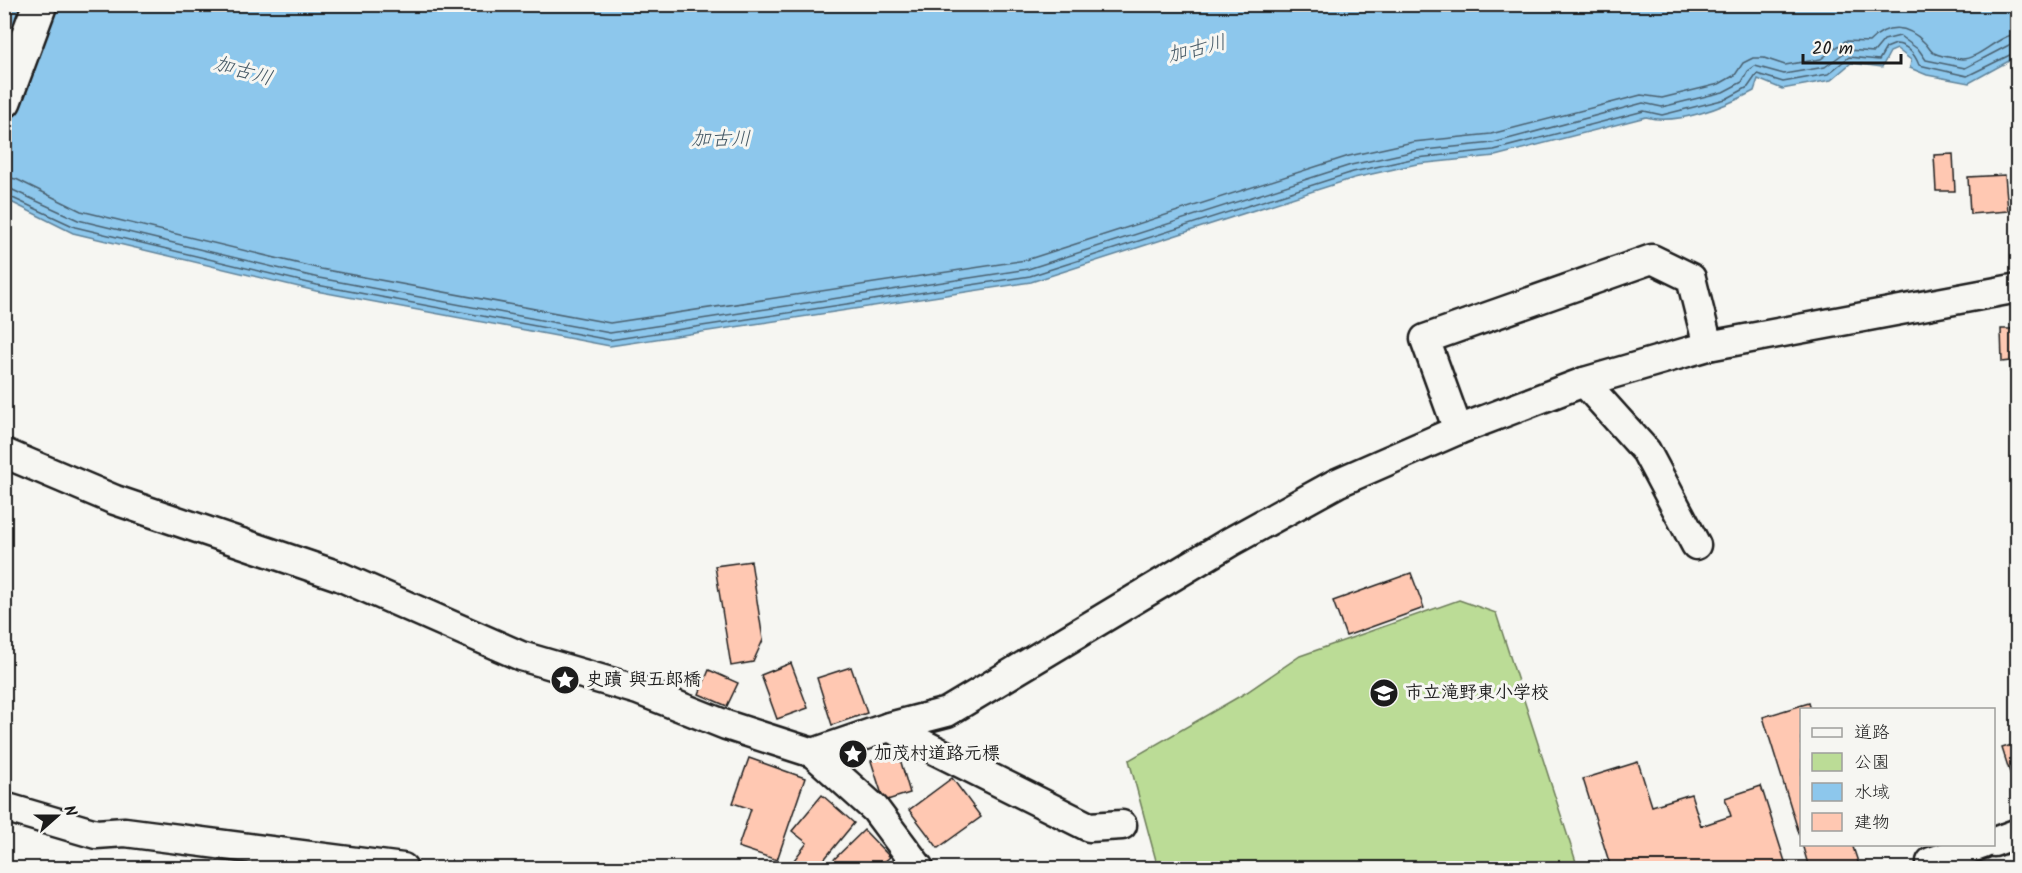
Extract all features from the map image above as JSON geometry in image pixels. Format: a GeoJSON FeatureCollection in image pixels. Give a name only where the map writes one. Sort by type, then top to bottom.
{"type":"FeatureCollection","features":[{"type":"Feature","properties":{"kind":"street"},"geometry":{"type":"LineString","coordinates":[[4,101],[40,4]]}},
{"type":"Feature","properties":{"kind":"street"},"geometry":{"type":"LineString","coordinates":[[1458,430],[1425,339],[1652,259],[1691,278],[1708,346]]}},
{"type":"Feature","properties":{"kind":"street"},"geometry":{"type":"LineString","coordinates":[[813,753],[889,727],[946,712],[1230,542],[1337,483],[1458,430],[1584,382],[1708,346],[2018,288]]}},
{"type":"Feature","properties":{"kind":"street"},"geometry":{"type":"LineString","coordinates":[[1584,382],[1646,452],[1696,545]]}},
{"type":"Feature","properties":{"kind":"street"},"geometry":{"type":"LineString","coordinates":[[4,453],[115,500],[339,576],[521,656],[638,690],[726,725],[813,753],[875,809],[920,868]]}},
{"type":"Feature","properties":{"kind":"street"},"geometry":{"type":"LineString","coordinates":[[889,727],[1089,827],[1122,825]]}},
{"type":"Feature","properties":{"kind":"street"},"geometry":{"type":"LineString","coordinates":[[4,807],[96,834],[125,832],[403,868]]}},
{"type":"Feature","properties":{"kind":"street"},"geometry":{"type":"LineString","coordinates":[[1995,842],[2018,833]]}},
{"type":"Feature","properties":{"kind":"street"},"geometry":{"type":"LineString","coordinates":[[1931,862],[1977,846]]}},
{"type":"Feature","properties":{"kind":"green space"},"geometry":{"type":"Polygon","coordinates":[[[1459,600],[1496,613],[1578,868],[1158,868],[1129,760],[1247,692],[1300,656],[1459,600]]]}},
{"type":"Feature","properties":{"kind":"water","name":"加古川"},"geometry":{"type":"Polygon","coordinates":[[[2017,4],[2018,56],[1969,83],[1927,75],[1910,68],[1911,60],[1897,49],[1890,52],[1882,67],[1851,63],[1831,80],[1782,89],[1758,79],[1754,91],[1730,103],[1686,117],[1658,119],[1646,117],[1495,156],[1417,164],[1354,178],[1031,282],[610,346],[316,291],[73,233],[5,199],[4,5],[2017,4]]]}},
{"type":"Feature","properties":{"kind":"building"},"geometry":{"type":"Polygon","coordinates":[[[1953,154],[1955,191],[1936,191],[1934,155],[1953,154]]]}},
{"type":"Feature","properties":{"kind":"building"},"geometry":{"type":"Polygon","coordinates":[[[2005,175],[2008,211],[1970,214],[1968,177],[2005,175]]]}},
{"type":"Feature","properties":{"kind":"building"},"geometry":{"type":"Polygon","coordinates":[[[2001,329],[2018,329],[2018,372],[2010,372],[2010,361],[2002,362],[2001,329]]]}},
{"type":"Feature","properties":{"kind":"building"},"geometry":{"type":"Polygon","coordinates":[[[751,561],[763,640],[753,662],[731,666],[715,566],[751,561]]]}},
{"type":"Feature","properties":{"kind":"building"},"geometry":{"type":"Polygon","coordinates":[[[1411,573],[1424,608],[1346,636],[1333,601],[1411,573]]]}},
{"type":"Feature","properties":{"kind":"building"},"geometry":{"type":"Polygon","coordinates":[[[791,663],[808,708],[777,719],[761,675],[791,663]]]}},
{"type":"Feature","properties":{"kind":"building"},"geometry":{"type":"Polygon","coordinates":[[[851,667],[867,713],[832,725],[817,678],[851,667]]]}},
{"type":"Feature","properties":{"kind":"building"},"geometry":{"type":"Polygon","coordinates":[[[709,670],[738,683],[727,706],[699,694],[709,670]]]}},
{"type":"Feature","properties":{"kind":"building"},"geometry":{"type":"Polygon","coordinates":[[[1809,703],[1810,708],[1800,708],[1800,837],[1763,717],[1809,703]]]}},
{"type":"Feature","properties":{"kind":"building"},"geometry":{"type":"Polygon","coordinates":[[[2018,743],[2018,798],[2002,748],[2018,743]]]}},
{"type":"Feature","properties":{"kind":"building"},"geometry":{"type":"Polygon","coordinates":[[[898,752],[910,793],[884,801],[871,761],[898,752]]]}},
{"type":"Feature","properties":{"kind":"building"},"geometry":{"type":"Polygon","coordinates":[[[749,758],[805,778],[777,860],[738,847],[751,809],[733,803],[749,758]]]}},
{"type":"Feature","properties":{"kind":"building"},"geometry":{"type":"Polygon","coordinates":[[[1638,762],[1652,806],[1691,794],[1701,826],[1731,816],[1725,798],[1761,786],[1787,868],[1611,868],[1583,779],[1638,762]]]}},
{"type":"Feature","properties":{"kind":"building"},"geometry":{"type":"Polygon","coordinates":[[[952,778],[981,817],[938,848],[909,810],[952,778]]]}},
{"type":"Feature","properties":{"kind":"building"},"geometry":{"type":"Polygon","coordinates":[[[822,795],[854,823],[817,868],[788,868],[807,843],[792,831],[822,795]]]}},
{"type":"Feature","properties":{"kind":"building"},"geometry":{"type":"Polygon","coordinates":[[[864,830],[890,857],[877,868],[825,868],[864,830]]]}},
{"type":"Feature","properties":{"kind":"building"},"geometry":{"type":"Polygon","coordinates":[[[1803,846],[1853,846],[1860,868],[1809,868],[1803,846]]]}},
{"type":"Feature","properties":{"kind":"place","name":"史蹟 與五郎橋"},"geometry":{"type":"Point","coordinates":[565,680]}},
{"type":"Feature","properties":{"kind":"place","name":"市立滝野東小学校"},"geometry":{"type":"Point","coordinates":[1384,693]}},
{"type":"Feature","properties":{"kind":"place","name":"加茂村道路元標"},"geometry":{"type":"Point","coordinates":[853,754]}}]}
